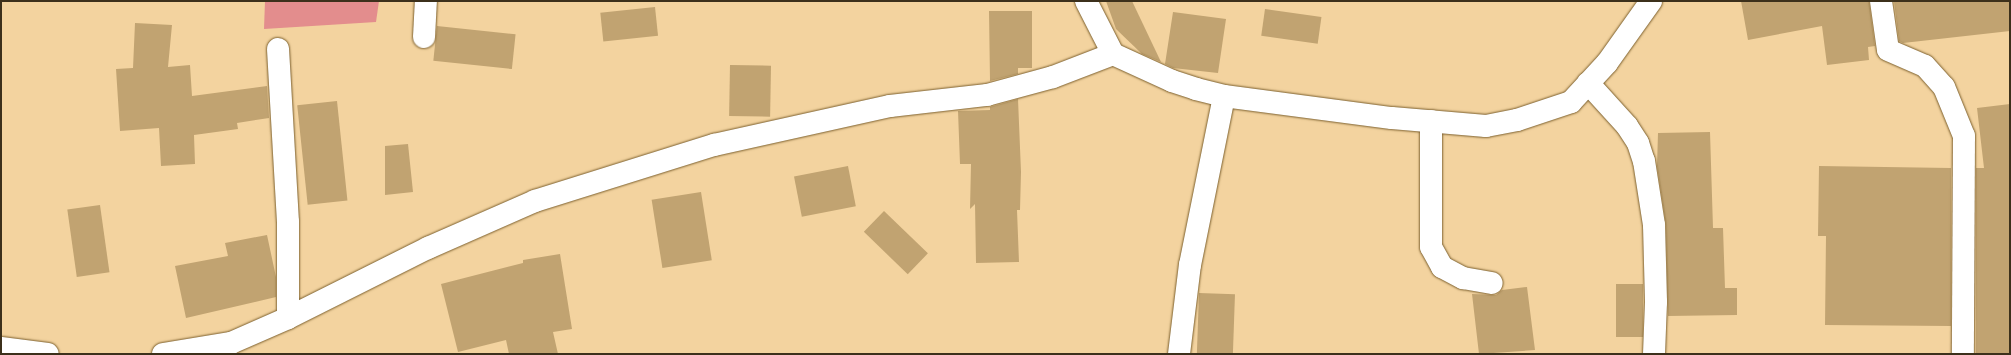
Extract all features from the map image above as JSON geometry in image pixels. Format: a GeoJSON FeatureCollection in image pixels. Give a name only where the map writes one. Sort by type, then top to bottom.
{"type":"FeatureCollection","features":[{"type":"Feature","properties":{"kind":"street"},"geometry":{"type":"LineString","coordinates":[[424,37],[426,1]]}},
{"type":"Feature","properties":{"kind":"street"},"geometry":{"type":"LineString","coordinates":[[1086,1],[1113,54],[1172,82],[1224,96],[1431,121],[1486,126],[1517,120],[1571,102],[1607,63],[1650,1]]}},
{"type":"Feature","properties":{"kind":"street"},"geometry":{"type":"LineString","coordinates":[[1881,1],[1888,50],[1925,66],[1944,87],[1964,136],[1963,354]]}},
{"type":"Feature","properties":{"kind":"street"},"geometry":{"type":"LineString","coordinates":[[278,49],[288,222],[288,318]]}},
{"type":"Feature","properties":{"kind":"street"},"geometry":{"type":"LineString","coordinates":[[163,354],[231,348],[428,248],[535,201],[714,145],[890,106],[987,95],[1053,78],[1113,54]]}},
{"type":"Feature","properties":{"kind":"street"},"geometry":{"type":"LineString","coordinates":[[1588,84],[1627,126],[1638,143],[1644,161],[1654,225],[1656,302],[1654,354]]}},
{"type":"Feature","properties":{"kind":"street"},"geometry":{"type":"LineString","coordinates":[[1179,354],[1190,265],[1224,96]]}},
{"type":"Feature","properties":{"kind":"street"},"geometry":{"type":"LineString","coordinates":[[1431,121],[1431,247],[1442,267],[1463,278],[1492,283]]}},
{"type":"Feature","properties":{"kind":"street"},"geometry":{"type":"LineString","coordinates":[[1,348],[48,354]]}},
{"type":"Feature","properties":{"kind":"shaded area"},"geometry":{"type":"Polygon","coordinates":[[[265,1],[379,1],[376,22],[264,29],[265,1]]]}},
{"type":"Feature","properties":{"kind":"building"},"geometry":{"type":"Polygon","coordinates":[[[1106,1],[1132,1],[1161,62],[1142,54],[1116,29],[1106,1]]]}},
{"type":"Feature","properties":{"kind":"building"},"geometry":{"type":"Polygon","coordinates":[[[1741,1],[1869,1],[1875,46],[1868,47],[1869,60],[1827,65],[1822,26],[1748,40],[1741,1]]]}},
{"type":"Feature","properties":{"kind":"building"},"geometry":{"type":"Polygon","coordinates":[[[1894,1],[2010,1],[2010,31],[1903,43],[1899,41],[1894,1]]]}},
{"type":"Feature","properties":{"kind":"building"},"geometry":{"type":"Polygon","coordinates":[[[655,7],[658,36],[603,42],[600,13],[655,7]]]}},
{"type":"Feature","properties":{"kind":"building"},"geometry":{"type":"Polygon","coordinates":[[[1265,9],[1321,17],[1318,44],[1261,36],[1265,9]]]}},
{"type":"Feature","properties":{"kind":"building"},"geometry":{"type":"Polygon","coordinates":[[[989,11],[1032,11],[1032,68],[1018,68],[1018,74],[990,81],[989,11]]]}},
{"type":"Feature","properties":{"kind":"building"},"geometry":{"type":"Polygon","coordinates":[[[1173,12],[1226,19],[1218,73],[1173,68],[1165,64],[1173,12]]]}},
{"type":"Feature","properties":{"kind":"building"},"geometry":{"type":"Polygon","coordinates":[[[135,23],[172,25],[168,67],[190,65],[192,96],[267,86],[269,118],[237,123],[238,129],[194,135],[195,164],[161,166],[159,128],[120,131],[116,69],[133,68],[135,23]]]}},
{"type":"Feature","properties":{"kind":"building"},"geometry":{"type":"Polygon","coordinates":[[[437,26],[516,34],[512,69],[433,61],[437,26]]]}},
{"type":"Feature","properties":{"kind":"building"},"geometry":{"type":"Polygon","coordinates":[[[730,65],[771,66],[770,117],[729,116],[730,65]]]}},
{"type":"Feature","properties":{"kind":"building"},"geometry":{"type":"Polygon","coordinates":[[[1018,99],[1021,172],[1020,210],[1017,210],[1019,262],[976,263],[975,204],[970,209],[971,164],[960,164],[958,111],[990,110],[990,107],[1018,99]]]}},
{"type":"Feature","properties":{"kind":"building"},"geometry":{"type":"Polygon","coordinates":[[[337,101],[347,200],[308,205],[297,105],[337,101]]]}},
{"type":"Feature","properties":{"kind":"building"},"geometry":{"type":"Polygon","coordinates":[[[2010,104],[2010,354],[1976,354],[1976,168],[1984,168],[1977,108],[2010,104]]]}},
{"type":"Feature","properties":{"kind":"building"},"geometry":{"type":"Polygon","coordinates":[[[1710,132],[1713,228],[1723,228],[1725,288],[1737,288],[1737,315],[1668,316],[1666,225],[1657,166],[1658,133],[1710,132]]]}},
{"type":"Feature","properties":{"kind":"building"},"geometry":{"type":"Polygon","coordinates":[[[408,144],[413,192],[385,195],[385,146],[408,144]]]}},
{"type":"Feature","properties":{"kind":"building"},"geometry":{"type":"Polygon","coordinates":[[[848,166],[856,206],[802,217],[794,176],[848,166]]]}},
{"type":"Feature","properties":{"kind":"building"},"geometry":{"type":"Polygon","coordinates":[[[1819,166],[1951,168],[1951,326],[1825,325],[1826,236],[1818,236],[1819,166]]]}},
{"type":"Feature","properties":{"kind":"building"},"geometry":{"type":"Polygon","coordinates":[[[701,192],[712,260],[662,268],[652,200],[701,192]]]}},
{"type":"Feature","properties":{"kind":"building"},"geometry":{"type":"Polygon","coordinates":[[[100,205],[109,272],[77,277],[67,210],[100,205]]]}},
{"type":"Feature","properties":{"kind":"building"},"geometry":{"type":"Polygon","coordinates":[[[884,211],[928,253],[908,274],[864,232],[884,211]]]}},
{"type":"Feature","properties":{"kind":"building"},"geometry":{"type":"Polygon","coordinates":[[[267,235],[276,277],[276,297],[186,318],[175,266],[228,256],[225,243],[267,235]]]}},
{"type":"Feature","properties":{"kind":"building"},"geometry":{"type":"Polygon","coordinates":[[[560,254],[572,329],[553,332],[558,354],[509,354],[506,340],[458,352],[441,284],[523,263],[523,260],[560,254]]]}},
{"type":"Feature","properties":{"kind":"building"},"geometry":{"type":"Polygon","coordinates":[[[1616,284],[1643,284],[1643,337],[1616,337],[1616,284]]]}},
{"type":"Feature","properties":{"kind":"building"},"geometry":{"type":"Polygon","coordinates":[[[1527,287],[1535,350],[1479,354],[1472,294],[1496,295],[1502,290],[1527,287]]]}},
{"type":"Feature","properties":{"kind":"building"},"geometry":{"type":"Polygon","coordinates":[[[1199,293],[1235,294],[1233,354],[1197,354],[1199,293]]]}}]}
